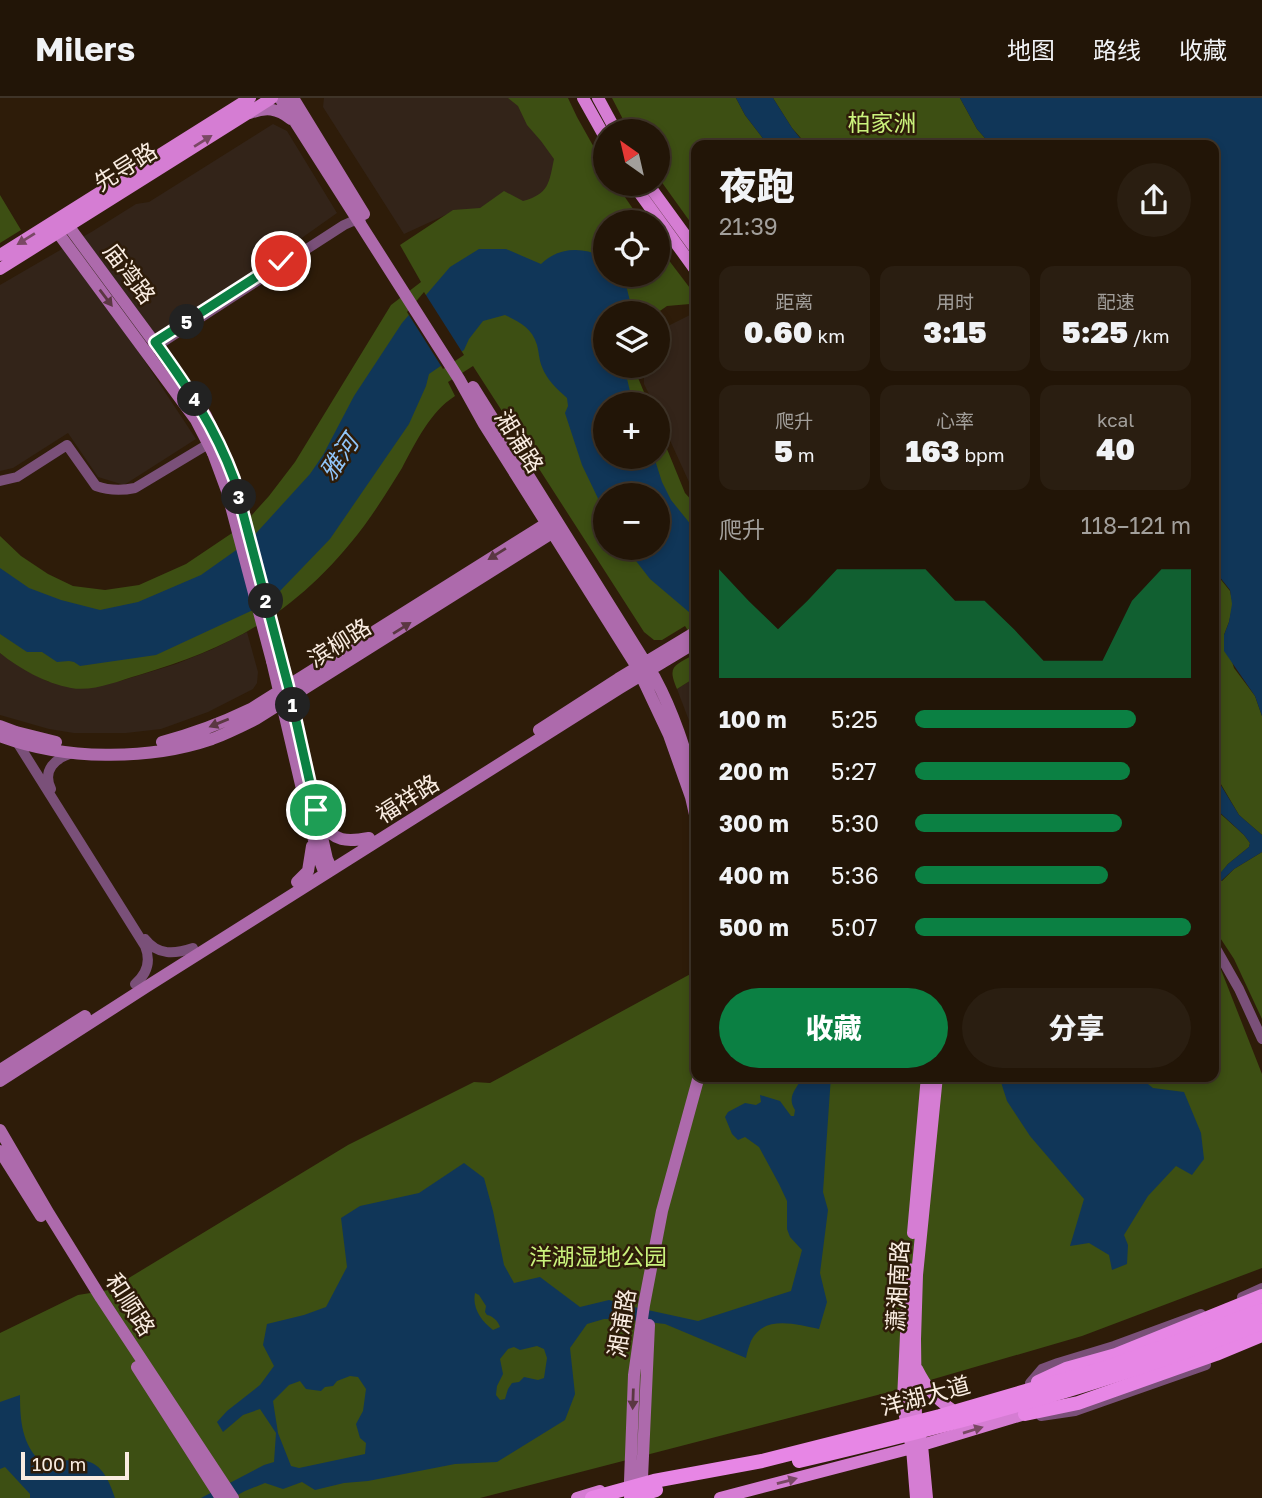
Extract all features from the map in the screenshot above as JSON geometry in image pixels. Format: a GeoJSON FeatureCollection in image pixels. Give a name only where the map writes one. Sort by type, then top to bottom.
{"type":"FeatureCollection","features":[{"type":"Feature","properties":{"kind":"highway"},"geometry":{"type":"LineString","coordinates":[[1028,1385],[1043,1381],[1066,1369],[1116,1355],[1262,1296]]}},
{"type":"Feature","properties":{"kind":"highway","name":"洋湖大道"},"geometry":{"type":"LineString","coordinates":[[592,1498],[654,1481],[762,1461],[940,1416],[1108,1367],[1262,1310]]}},
{"type":"Feature","properties":{"kind":"highway","name":"洋湖大道"},"geometry":{"type":"LineString","coordinates":[[631,1498],[954,1423],[1111,1378],[1262,1323]]}},
{"type":"Feature","properties":{"kind":"highway"},"geometry":{"type":"LineString","coordinates":[[1025,1414],[1078,1403],[1262,1335]]}},
{"type":"Feature","properties":{"kind":"main road","name":"先导路"},"geometry":{"type":"LineString","coordinates":[[0,255],[92,211],[272,98]]}},
{"type":"Feature","properties":{"kind":"main road","name":"湘浦路"},"geometry":{"type":"LineString","coordinates":[[280,98],[300,120],[626,641],[679,730],[691,772]]}},
{"type":"Feature","properties":{"kind":"main road","name":"湘浦路"},"geometry":{"type":"LineString","coordinates":[[293,98],[300,120],[351,209],[405,287]]}},
{"type":"Feature","properties":{"kind":"main road"},"geometry":{"type":"LineString","coordinates":[[243,116],[263,109],[272,109],[300,120],[299,98]]}},
{"type":"Feature","properties":{"kind":"main road"},"geometry":{"type":"LineString","coordinates":[[583,98],[595,119]]}},
{"type":"Feature","properties":{"kind":"main road"},"geometry":{"type":"LineString","coordinates":[[598,98],[609,119]]}},
{"type":"Feature","properties":{"kind":"main road","name":"先导路"},"geometry":{"type":"LineString","coordinates":[[0,268],[33,248],[59,225],[248,99]]}},
{"type":"Feature","properties":{"kind":"main road"},"geometry":{"type":"LineString","coordinates":[[642,196],[691,264]]}},
{"type":"Feature","properties":{"kind":"main road"},"geometry":{"type":"LineString","coordinates":[[657,196],[691,243]]}},
{"type":"Feature","properties":{"kind":"main road"},"geometry":{"type":"LineString","coordinates":[[33,248],[55,245],[77,248],[82,223],[92,211]]}},
{"type":"Feature","properties":{"kind":"main road","name":"庙湾路"},"geometry":{"type":"LineString","coordinates":[[59,225],[151,347],[193,395],[214,443],[277,659],[312,835],[326,868]]}},
{"type":"Feature","properties":{"kind":"main road","name":"湘浦路"},"geometry":{"type":"LineString","coordinates":[[462,377],[485,424],[530,497],[554,525],[570,561],[626,641]]}},
{"type":"Feature","properties":{"kind":"main road"},"geometry":{"type":"LineString","coordinates":[[530,497],[534,504],[534,517],[526,542],[550,545],[570,561]]}},
{"type":"Feature","properties":{"kind":"main road","name":"滨柳路"},"geometry":{"type":"LineString","coordinates":[[0,736],[75,753],[127,754],[184,746],[211,739],[285,694],[321,664],[554,525]]}},
{"type":"Feature","properties":{"kind":"main road","name":"滨柳路"},"geometry":{"type":"LineString","coordinates":[[285,694],[317,681],[526,542]]}},
{"type":"Feature","properties":{"kind":"main road","name":"福祥路"},"geometry":{"type":"LineString","coordinates":[[1,1075],[135,984],[691,640]]}},
{"type":"Feature","properties":{"kind":"main road"},"geometry":{"type":"LineString","coordinates":[[626,641],[652,650],[675,650],[664,666],[662,688],[658,697],[638,686],[617,685],[625,666],[626,641]]}},
{"type":"Feature","properties":{"kind":"main road"},"geometry":{"type":"LineString","coordinates":[[317,681],[300,698],[293,732],[274,720],[250,716],[268,684],[277,659],[296,667],[321,664]]}},
{"type":"Feature","properties":{"kind":"main road","name":"福祥路"},"geometry":{"type":"LineString","coordinates":[[1,1075],[146,987],[326,868],[617,685]]}},
{"type":"Feature","properties":{"kind":"main road","name":"湘浦路"},"geometry":{"type":"LineString","coordinates":[[658,697],[691,802]]}},
{"type":"Feature","properties":{"kind":"main road","name":"滨柳路"},"geometry":{"type":"LineString","coordinates":[[0,726],[65,744],[134,746],[158,743],[250,716]]}},
{"type":"Feature","properties":{"kind":"main road","name":"庙湾路"},"geometry":{"type":"LineString","coordinates":[[293,732],[316,810],[326,868]]}},
{"type":"Feature","properties":{"kind":"main road"},"geometry":{"type":"LineString","coordinates":[[316,810],[323,826],[337,838],[369,838]]}},
{"type":"Feature","properties":{"kind":"main road"},"geometry":{"type":"LineString","coordinates":[[298,882],[310,865],[312,835]]}},
{"type":"Feature","properties":{"kind":"main road","name":"湘浦路"},"geometry":{"type":"LineString","coordinates":[[631,1498],[636,1480],[634,1375],[645,1333],[662,1211],[697,1082]]}},
{"type":"Feature","properties":{"kind":"main road","name":"湘浦路"},"geometry":{"type":"LineString","coordinates":[[648,1305],[672,1203],[706,1082]]}},
{"type":"Feature","properties":{"kind":"main road","name":"潇湘南路"},"geometry":{"type":"LineString","coordinates":[[926,1082],[908,1285],[903,1400],[917,1446],[927,1498]]}},
{"type":"Feature","properties":{"kind":"main road","name":"潇湘南路"},"geometry":{"type":"LineString","coordinates":[[911,1422],[916,1275],[936,1082]]}},
{"type":"Feature","properties":{"kind":"main road","name":"和顺路"},"geometry":{"type":"LineString","coordinates":[[0,1130],[49,1214],[207,1467],[221,1498]]}},
{"type":"Feature","properties":{"kind":"main road","name":"和顺路"},"geometry":{"type":"LineString","coordinates":[[0,1151],[207,1467],[233,1498]]}},
{"type":"Feature","properties":{"kind":"main road"},"geometry":{"type":"LineString","coordinates":[[915,1366],[935,1398],[951,1409]]}},
{"type":"Feature","properties":{"kind":"main road"},"geometry":{"type":"LineString","coordinates":[[577,1498],[636,1480],[911,1422],[1028,1385]]}},
{"type":"Feature","properties":{"kind":"main road"},"geometry":{"type":"LineString","coordinates":[[720,1498],[917,1446],[1025,1414]]}},
{"type":"Feature","properties":{"kind":"main road","name":"潇湘南路"},"geometry":{"type":"LineString","coordinates":[[916,1498],[917,1446]]}},
{"type":"Feature","properties":{"kind":"main road","name":"湘浦路"},"geometry":{"type":"LineString","coordinates":[[636,1480],[643,1498]]}},
{"type":"Feature","properties":{"kind":"street"},"geometry":{"type":"LineString","coordinates":[[151,347],[344,221],[351,209]]}},
{"type":"Feature","properties":{"kind":"street"},"geometry":{"type":"LineString","coordinates":[[151,347],[349,222],[360,222]]}},
{"type":"Feature","properties":{"kind":"street"},"geometry":{"type":"LineString","coordinates":[[0,480],[16,474],[67,441],[98,484],[115,489],[125,488],[214,443]]}},
{"type":"Feature","properties":{"kind":"street"},"geometry":{"type":"LineString","coordinates":[[18,742],[145,946],[148,953],[147,968],[135,984]]}},
{"type":"Feature","properties":{"kind":"street"},"geometry":{"type":"LineString","coordinates":[[75,753],[63,756],[53,765],[48,776],[50,788],[150,946],[169,953],[193,948]]}},
{"type":"Feature","properties":{"kind":"street"},"geometry":{"type":"LineString","coordinates":[[1219,947],[1262,1032]]}},
{"type":"Feature","properties":{"kind":"street"},"geometry":{"type":"LineString","coordinates":[[1219,954],[1262,1039]]}},
{"type":"Feature","properties":{"kind":"street"},"geometry":{"type":"LineString","coordinates":[[1028,1385],[1042,1369],[1201,1314],[1262,1288]]}},
{"type":"Feature","properties":{"kind":"street"},"geometry":{"type":"LineString","coordinates":[[1025,1414],[1034,1417],[1075,1411],[1216,1361],[1262,1341]]}},
{"type":"Feature","properties":{"kind":"shaded area"},"geometry":{"type":"Polygon","coordinates":[[[324,98],[531,98],[593,187],[593,196],[599,196],[604,203],[452,212],[404,234],[323,107],[324,98]]]}},
{"type":"Feature","properties":{"kind":"shaded area"},"geometry":{"type":"Polygon","coordinates":[[[273,124],[287,131],[337,213],[234,286],[136,348],[196,439],[124,485],[98,477],[68,433],[13,468],[0,471],[0,285],[136,204],[149,202],[273,124]]]}},
{"type":"Feature","properties":{"kind":"shaded area"},"geometry":{"type":"Polygon","coordinates":[[[691,314],[691,485],[670,440],[670,392],[648,392],[644,378],[670,378],[670,325],[691,314]]]}},
{"type":"Feature","properties":{"kind":"shaded area"},"geometry":{"type":"Polygon","coordinates":[[[247,632],[258,672],[257,683],[253,689],[208,712],[161,729],[126,733],[74,733],[0,715],[0,653],[49,682],[117,682],[176,664],[247,632]]]}},
{"type":"Feature","properties":{"kind":"shaded area"},"geometry":{"type":"Polygon","coordinates":[[[691,680],[691,726],[677,689],[691,680]]]}},
{"type":"Feature","properties":{"kind":"green space"},"geometry":{"type":"Polygon","coordinates":[[[508,98],[568,98],[593,146],[593,196],[624,196],[634,210],[593,210],[593,287],[670,287],[670,262],[691,289],[690,304],[670,306],[670,301],[593,301],[593,378],[638,378],[644,392],[593,392],[593,469],[670,469],[670,456],[685,493],[691,500],[691,635],[685,626],[662,640],[654,640],[644,632],[598,560],[670,560],[670,483],[593,483],[593,553],[473,366],[448,382],[455,396],[431,419],[364,526],[316,580],[265,621],[237,637],[175,664],[97,687],[79,689],[61,686],[24,670],[0,653],[0,536],[21,556],[48,574],[73,586],[105,590],[139,585],[186,564],[241,527],[295,462],[391,305],[421,282],[400,245],[453,210],[480,208],[504,191],[523,201],[538,195],[551,175],[554,159],[527,125],[518,106],[508,98]]]}},
{"type":"Feature","properties":{"kind":"green space"},"geometry":{"type":"Polygon","coordinates":[[[612,98],[736,98],[764,140],[691,140],[691,223],[670,194],[670,119],[623,119],[612,98]]]}},
{"type":"Feature","properties":{"kind":"green space","name":"柏家洲"},"geometry":{"type":"Polygon","coordinates":[[[773,98],[960,98],[977,129],[987,140],[803,140],[773,98]]]}},
{"type":"Feature","properties":{"kind":"green space"},"geometry":{"type":"Polygon","coordinates":[[[0,195],[21,230],[0,243],[0,195]]]}},
{"type":"Feature","properties":{"kind":"green space"},"geometry":{"type":"Polygon","coordinates":[[[1219,577],[1230,591],[1233,604],[1224,635],[1234,668],[1255,696],[1262,716],[1262,835],[1239,815],[1219,781],[1219,577]]]}},
{"type":"Feature","properties":{"kind":"green space"},"geometry":{"type":"Polygon","coordinates":[[[691,656],[691,680],[677,689],[673,670],[691,656]]]}},
{"type":"Feature","properties":{"kind":"green space"},"geometry":{"type":"Polygon","coordinates":[[[1219,812],[1250,843],[1249,847],[1228,864],[1219,875],[1219,812]]]}},
{"type":"Feature","properties":{"kind":"green space"},"geometry":{"type":"Polygon","coordinates":[[[1262,852],[1262,1019],[1234,959],[1219,936],[1219,879],[1222,881],[1234,869],[1262,852]]]}},
{"type":"Feature","properties":{"kind":"green space","name":"洋湖湿地公园"},"geometry":{"type":"Polygon","coordinates":[[[1219,965],[1262,1074],[1262,1268],[1082,1336],[889,1392],[480,1498],[0,1498],[0,1333],[78,1295],[109,1290],[348,1145],[474,1082],[490,1083],[691,974],[691,1082],[1219,1082],[1219,965]]]}},
{"type":"Feature","properties":{"kind":"water"},"geometry":{"type":"Polygon","coordinates":[[[736,98],[773,98],[802,140],[764,140],[736,98]]]}},
{"type":"Feature","properties":{"kind":"water"},"geometry":{"type":"Polygon","coordinates":[[[960,98],[1262,98],[1262,716],[1255,696],[1224,651],[1224,635],[1232,604],[1230,590],[1219,576],[1219,140],[987,140],[977,129],[960,98]]]}},
{"type":"Feature","properties":{"kind":"water","name":"雅河"},"geometry":{"type":"Polygon","coordinates":[[[479,249],[506,249],[541,264],[564,251],[581,250],[593,253],[593,287],[626,287],[630,301],[593,301],[593,378],[627,378],[630,392],[593,392],[593,469],[658,469],[662,483],[593,483],[593,488],[582,465],[565,413],[567,398],[544,372],[532,334],[505,315],[483,321],[464,350],[429,374],[409,424],[330,539],[279,592],[253,610],[156,655],[80,666],[69,661],[57,662],[42,652],[27,652],[0,634],[0,568],[29,588],[100,610],[138,602],[201,575],[249,541],[310,474],[354,396],[402,323],[450,267],[479,249]]]}},
{"type":"Feature","properties":{"kind":"water"},"geometry":{"type":"Polygon","coordinates":[[[670,498],[691,525],[691,614],[650,579],[635,560],[670,560],[670,498]]]}},
{"type":"Feature","properties":{"kind":"water"},"geometry":{"type":"Polygon","coordinates":[[[1219,782],[1239,815],[1262,835],[1262,852],[1234,869],[1221,881],[1219,874],[1249,847],[1250,843],[1219,812],[1219,782]]]}},
{"type":"Feature","properties":{"kind":"water"},"geometry":{"type":"Polygon","coordinates":[[[799,1082],[831,1082],[823,1192],[828,1210],[820,1273],[827,1302],[819,1329],[782,1323],[764,1327],[751,1341],[746,1358],[665,1324],[604,1319],[587,1324],[570,1348],[575,1394],[565,1420],[497,1462],[455,1464],[315,1490],[302,1482],[283,1489],[265,1483],[232,1498],[201,1498],[274,1462],[276,1433],[260,1409],[243,1415],[223,1432],[217,1422],[260,1385],[274,1366],[263,1345],[267,1324],[326,1307],[347,1267],[341,1218],[360,1206],[419,1193],[464,1163],[484,1178],[504,1265],[514,1283],[540,1277],[580,1307],[609,1300],[698,1321],[791,1291],[802,1250],[790,1237],[787,1229],[787,1201],[759,1147],[745,1137],[738,1140],[732,1134],[725,1117],[728,1112],[745,1103],[756,1105],[761,1102],[760,1095],[780,1101],[791,1116],[794,1116],[793,1093],[799,1082]],[[475,1293],[475,1304],[481,1318],[493,1330],[500,1327],[495,1319],[485,1312],[486,1306],[475,1293]],[[537,1346],[520,1350],[514,1347],[508,1349],[500,1359],[503,1374],[496,1395],[500,1400],[505,1399],[512,1383],[519,1382],[524,1377],[538,1380],[544,1378],[547,1358],[544,1349],[537,1346]],[[350,1376],[321,1391],[306,1389],[300,1381],[289,1385],[273,1401],[278,1433],[291,1466],[299,1468],[365,1454],[366,1443],[360,1438],[356,1424],[363,1411],[366,1389],[358,1377],[350,1376]]]}},
{"type":"Feature","properties":{"kind":"water"},"geometry":{"type":"Polygon","coordinates":[[[1001,1082],[1146,1082],[1153,1088],[1184,1092],[1201,1133],[1204,1159],[1192,1175],[1176,1166],[1148,1196],[1124,1235],[1128,1245],[1127,1264],[1112,1270],[1109,1255],[1089,1243],[1070,1246],[1084,1199],[1030,1136],[1007,1101],[1001,1082]]]}},
{"type":"Feature","properties":{"kind":"water"},"geometry":{"type":"Polygon","coordinates":[[[20,1395],[24,1432],[35,1456],[42,1463],[69,1460],[89,1462],[103,1473],[115,1498],[30,1498],[30,1494],[5,1467],[0,1469],[0,1402],[20,1395]]]}},
{"type":"Feature","properties":{"kind":"pier"},"geometry":{"type":"Polygon","coordinates":[[[424,292],[464,355],[443,369],[407,312],[424,292]]]}},
{"type":"Feature","properties":{"kind":"route"},"geometry":{"type":"LineString","coordinates":[[281,261],[155,342],[206,416],[234,479],[288,685],[316,810]]}}]}
